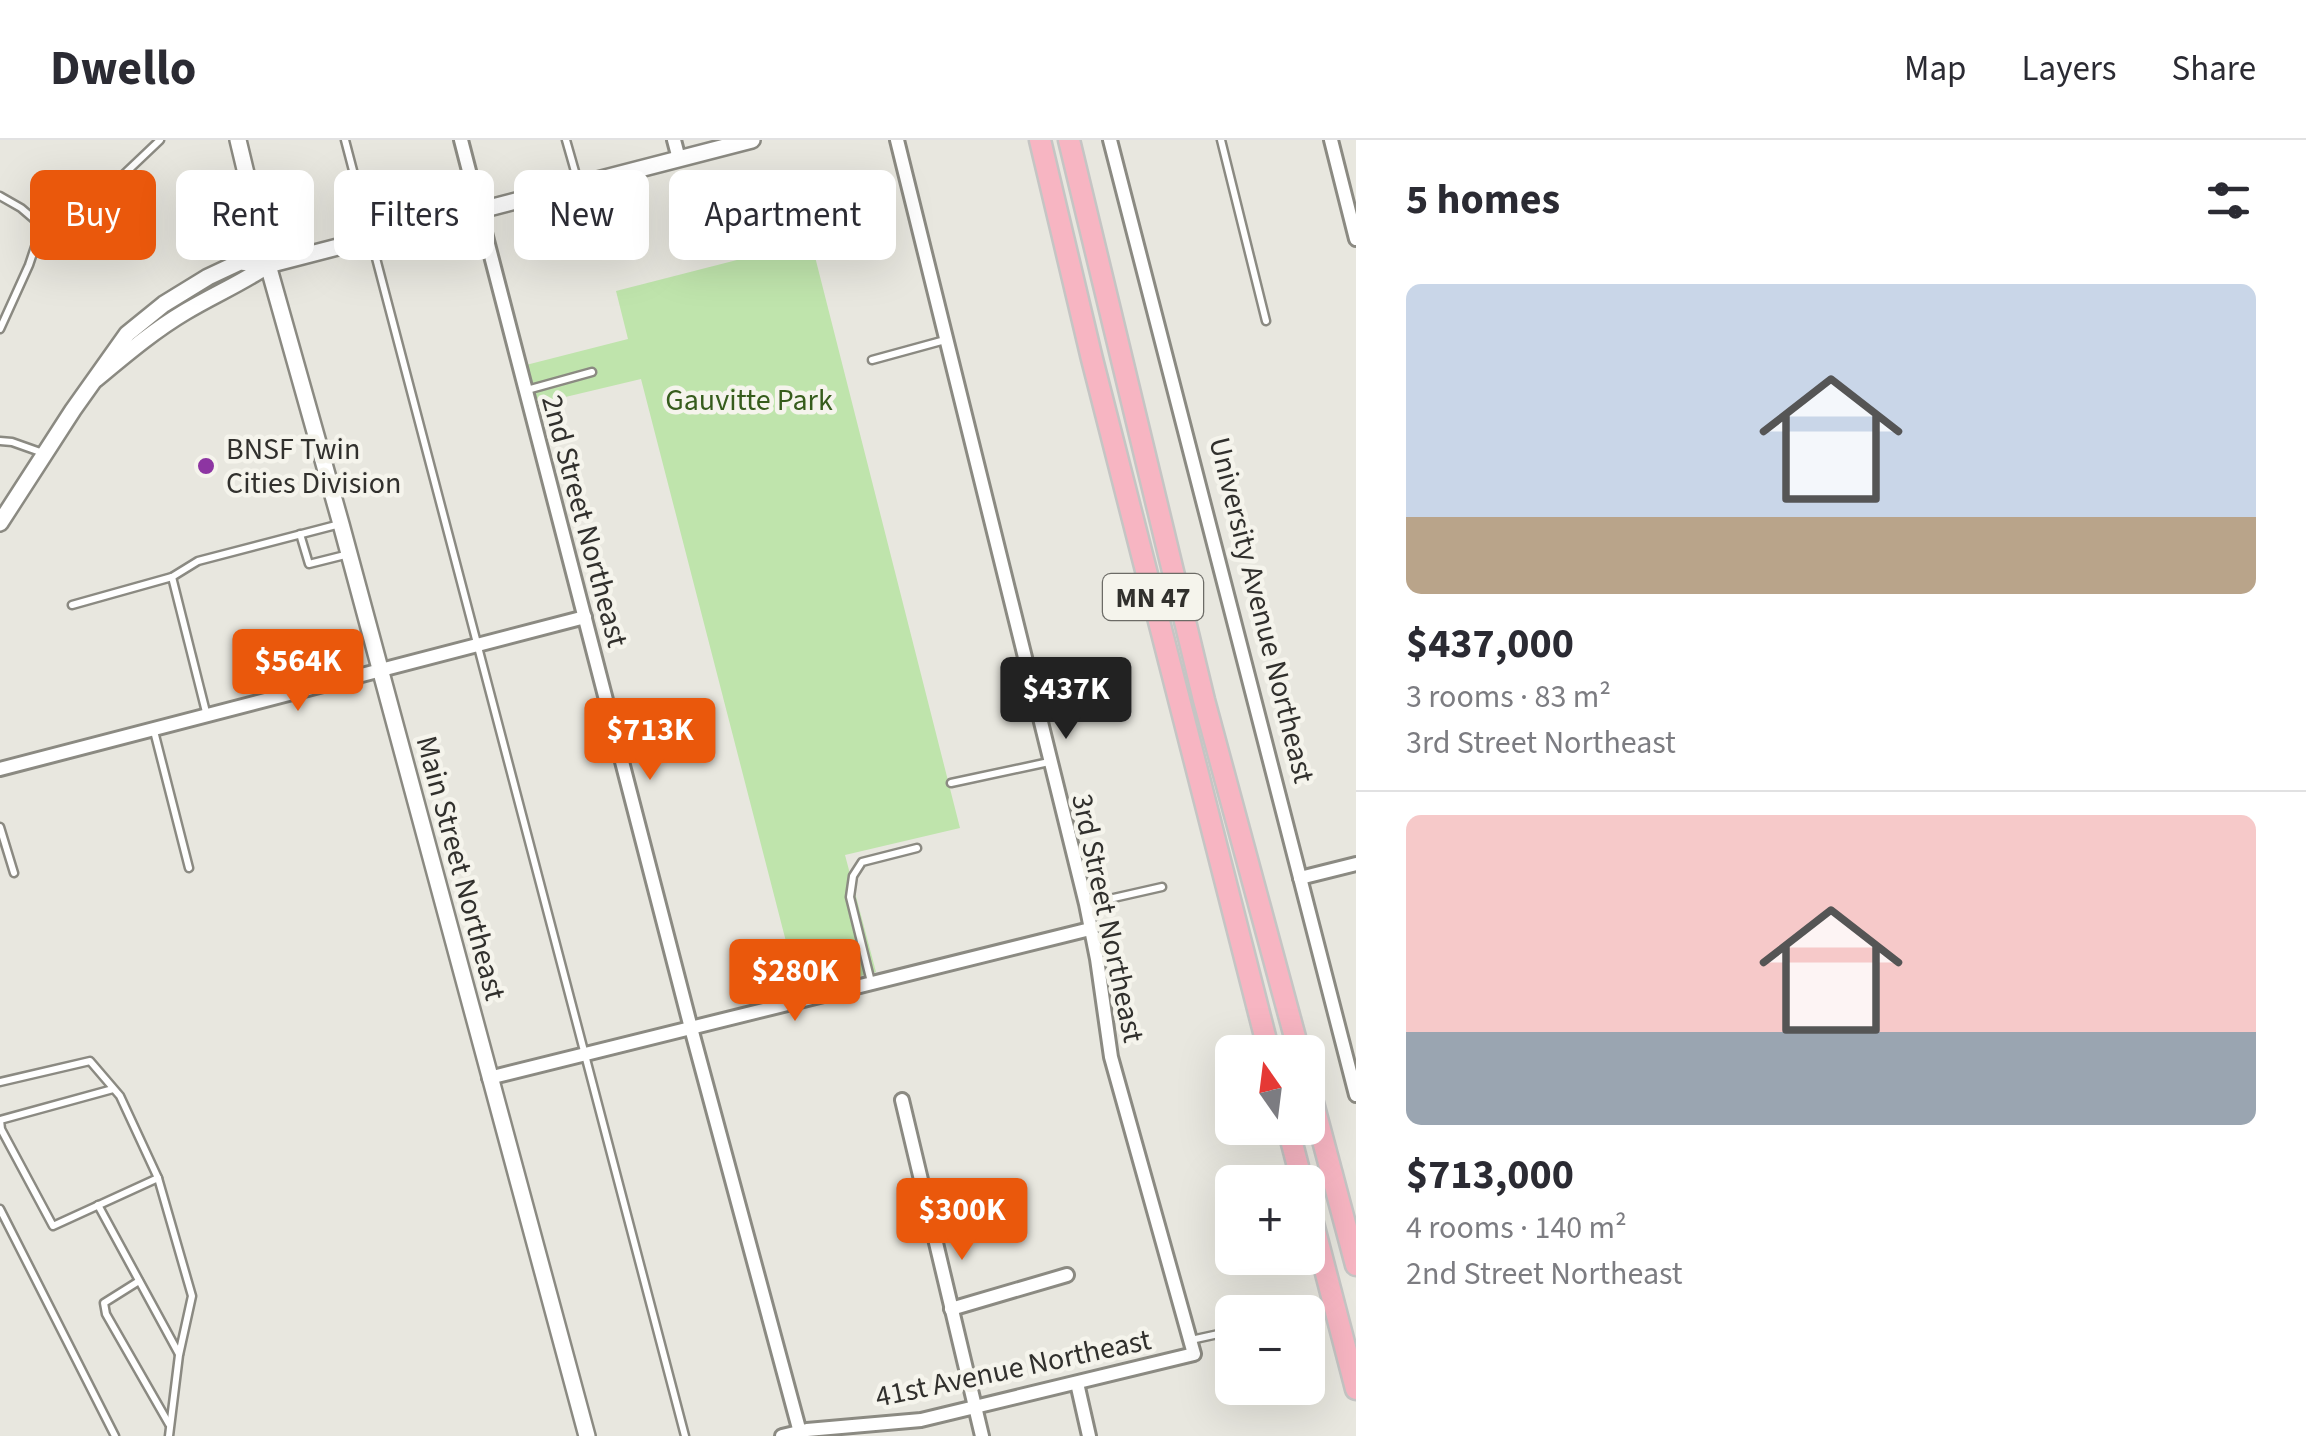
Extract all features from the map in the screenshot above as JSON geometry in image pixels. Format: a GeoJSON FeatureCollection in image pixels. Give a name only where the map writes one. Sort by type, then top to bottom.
{"type":"FeatureCollection","features":[{"type":"Feature","properties":{"kind":"main road","name":"MN 47"},"geometry":{"type":"LineString","coordinates":[[1040,140],[1265,1035]]}},
{"type":"Feature","properties":{"kind":"main road","name":"MN 47"},"geometry":{"type":"LineString","coordinates":[[1069,140],[1204,700],[1294,1035]]}},
{"type":"Feature","properties":{"kind":"main road"},"geometry":{"type":"LineString","coordinates":[[1324,1145],[1356,1265]]}},
{"type":"Feature","properties":{"kind":"main road"},"geometry":{"type":"LineString","coordinates":[[1325,1270],[1356,1389]]}},
{"type":"Feature","properties":{"kind":"street","name":"Main Street Northeast"},"geometry":{"type":"LineString","coordinates":[[238,140],[268,265],[586,1436]]}},
{"type":"Feature","properties":{"kind":"street","name":"2nd Street Northeast"},"geometry":{"type":"LineString","coordinates":[[461,140],[469,170]]}},
{"type":"Feature","properties":{"kind":"street"},"geometry":{"type":"LineString","coordinates":[[674,140],[679,159]]}},
{"type":"Feature","properties":{"kind":"street"},"geometry":{"type":"LineString","coordinates":[[635,170],[752,140]]}},
{"type":"Feature","properties":{"kind":"street","name":"3rd Street Northeast"},"geometry":{"type":"LineString","coordinates":[[897,140],[1086,904],[1111,1057],[1192,1348]]}},
{"type":"Feature","properties":{"kind":"street"},"geometry":{"type":"LineString","coordinates":[[1330,140],[1356,239]]}},
{"type":"Feature","properties":{"kind":"street","name":"University Avenue Northeast"},"geometry":{"type":"LineString","coordinates":[[1114,141],[1356,1095]]}},
{"type":"Feature","properties":{"kind":"street"},"geometry":{"type":"LineString","coordinates":[[0,522],[96,379],[140,342],[268,265],[334,247]]}},
{"type":"Feature","properties":{"kind":"street","name":"2nd Street Northeast"},"geometry":{"type":"LineString","coordinates":[[492,260],[800,1434]]}},
{"type":"Feature","properties":{"kind":"street"},"geometry":{"type":"LineString","coordinates":[[0,769],[584,617]]}},
{"type":"Feature","properties":{"kind":"street"},"geometry":{"type":"LineString","coordinates":[[1300,878],[1356,864]]}},
{"type":"Feature","properties":{"kind":"street"},"geometry":{"type":"LineString","coordinates":[[490,1078],[1090,929]]}},
{"type":"Feature","properties":{"kind":"street"},"geometry":{"type":"LineString","coordinates":[[902,1100],[982,1436]]}},
{"type":"Feature","properties":{"kind":"street"},"geometry":{"type":"LineString","coordinates":[[951,1309],[1068,1275]]}},
{"type":"Feature","properties":{"kind":"street","name":"41st Avenue Northeast"},"geometry":{"type":"LineString","coordinates":[[782,1436],[921,1420],[1076,1383],[1192,1348]]}},
{"type":"Feature","properties":{"kind":"street"},"geometry":{"type":"LineString","coordinates":[[1076,1383],[1090,1436]]}},
{"type":"Feature","properties":{"kind":"lane"},"geometry":{"type":"LineString","coordinates":[[129,170],[160,140]]}},
{"type":"Feature","properties":{"kind":"lane"},"geometry":{"type":"LineString","coordinates":[[346,140],[354,170]]}},
{"type":"Feature","properties":{"kind":"lane"},"geometry":{"type":"LineString","coordinates":[[566,140],[574,170]]}},
{"type":"Feature","properties":{"kind":"lane"},"geometry":{"type":"LineString","coordinates":[[1222,140],[1266,321]]}},
{"type":"Feature","properties":{"kind":"lane"},"geometry":{"type":"LineString","coordinates":[[0,196],[30,216]]}},
{"type":"Feature","properties":{"kind":"lane"},"geometry":{"type":"LineString","coordinates":[[0,329],[31,260]]}},
{"type":"Feature","properties":{"kind":"lane"},"geometry":{"type":"LineString","coordinates":[[377,260],[686,1436]]}},
{"type":"Feature","properties":{"kind":"lane"},"geometry":{"type":"LineString","coordinates":[[872,360],[946,340]]}},
{"type":"Feature","properties":{"kind":"lane"},"geometry":{"type":"LineString","coordinates":[[526,390],[592,372]]}},
{"type":"Feature","properties":{"kind":"lane"},"geometry":{"type":"LineString","coordinates":[[0,440],[44,454]]}},
{"type":"Feature","properties":{"kind":"lane"},"geometry":{"type":"LineString","coordinates":[[72,604],[172,577],[198,561],[341,524]]}},
{"type":"Feature","properties":{"kind":"lane"},"geometry":{"type":"LineString","coordinates":[[300,534],[309,564],[349,554]]}},
{"type":"Feature","properties":{"kind":"lane"},"geometry":{"type":"LineString","coordinates":[[172,577],[207,716]]}},
{"type":"Feature","properties":{"kind":"lane"},"geometry":{"type":"LineString","coordinates":[[154,729],[189,868]]}},
{"type":"Feature","properties":{"kind":"lane"},"geometry":{"type":"LineString","coordinates":[[951,784],[1049,762]]}},
{"type":"Feature","properties":{"kind":"lane"},"geometry":{"type":"LineString","coordinates":[[0,827],[14,873]]}},
{"type":"Feature","properties":{"kind":"lane"},"geometry":{"type":"LineString","coordinates":[[872,983],[850,897],[853,876],[862,862],[917,848]]}},
{"type":"Feature","properties":{"kind":"lane"},"geometry":{"type":"LineString","coordinates":[[1086,904],[1162,887]]}},
{"type":"Feature","properties":{"kind":"lane"},"geometry":{"type":"LineString","coordinates":[[0,1082],[90,1061],[120,1096],[158,1178],[192,1296],[168,1436]]}},
{"type":"Feature","properties":{"kind":"lane"},"geometry":{"type":"LineString","coordinates":[[113,1089],[0,1120],[1,1129],[53,1226],[158,1178]]}},
{"type":"Feature","properties":{"kind":"lane"},"geometry":{"type":"LineString","coordinates":[[98,1205],[180,1355]]}},
{"type":"Feature","properties":{"kind":"lane"},"geometry":{"type":"LineString","coordinates":[[0,1209],[116,1436]]}},
{"type":"Feature","properties":{"kind":"lane"},"geometry":{"type":"LineString","coordinates":[[139,1281],[104,1303],[106,1314],[170,1425]]}},
{"type":"Feature","properties":{"kind":"lane"},"geometry":{"type":"LineString","coordinates":[[1192,1348],[1215,1338]]}},
{"type":"Feature","properties":{"kind":"green space","name":"Gauvitte Park"},"geometry":{"type":"Polygon","coordinates":[[[737,260],[816,260],[960,828],[845,855],[876,972],[799,992],[641,379],[536,404],[526,365],[628,339],[616,291],[737,260]]]}},
{"type":"Feature","properties":{"kind":"place","name":"BNSF Twin Cities Division"},"geometry":{"type":"Point","coordinates":[206,466]}}]}
